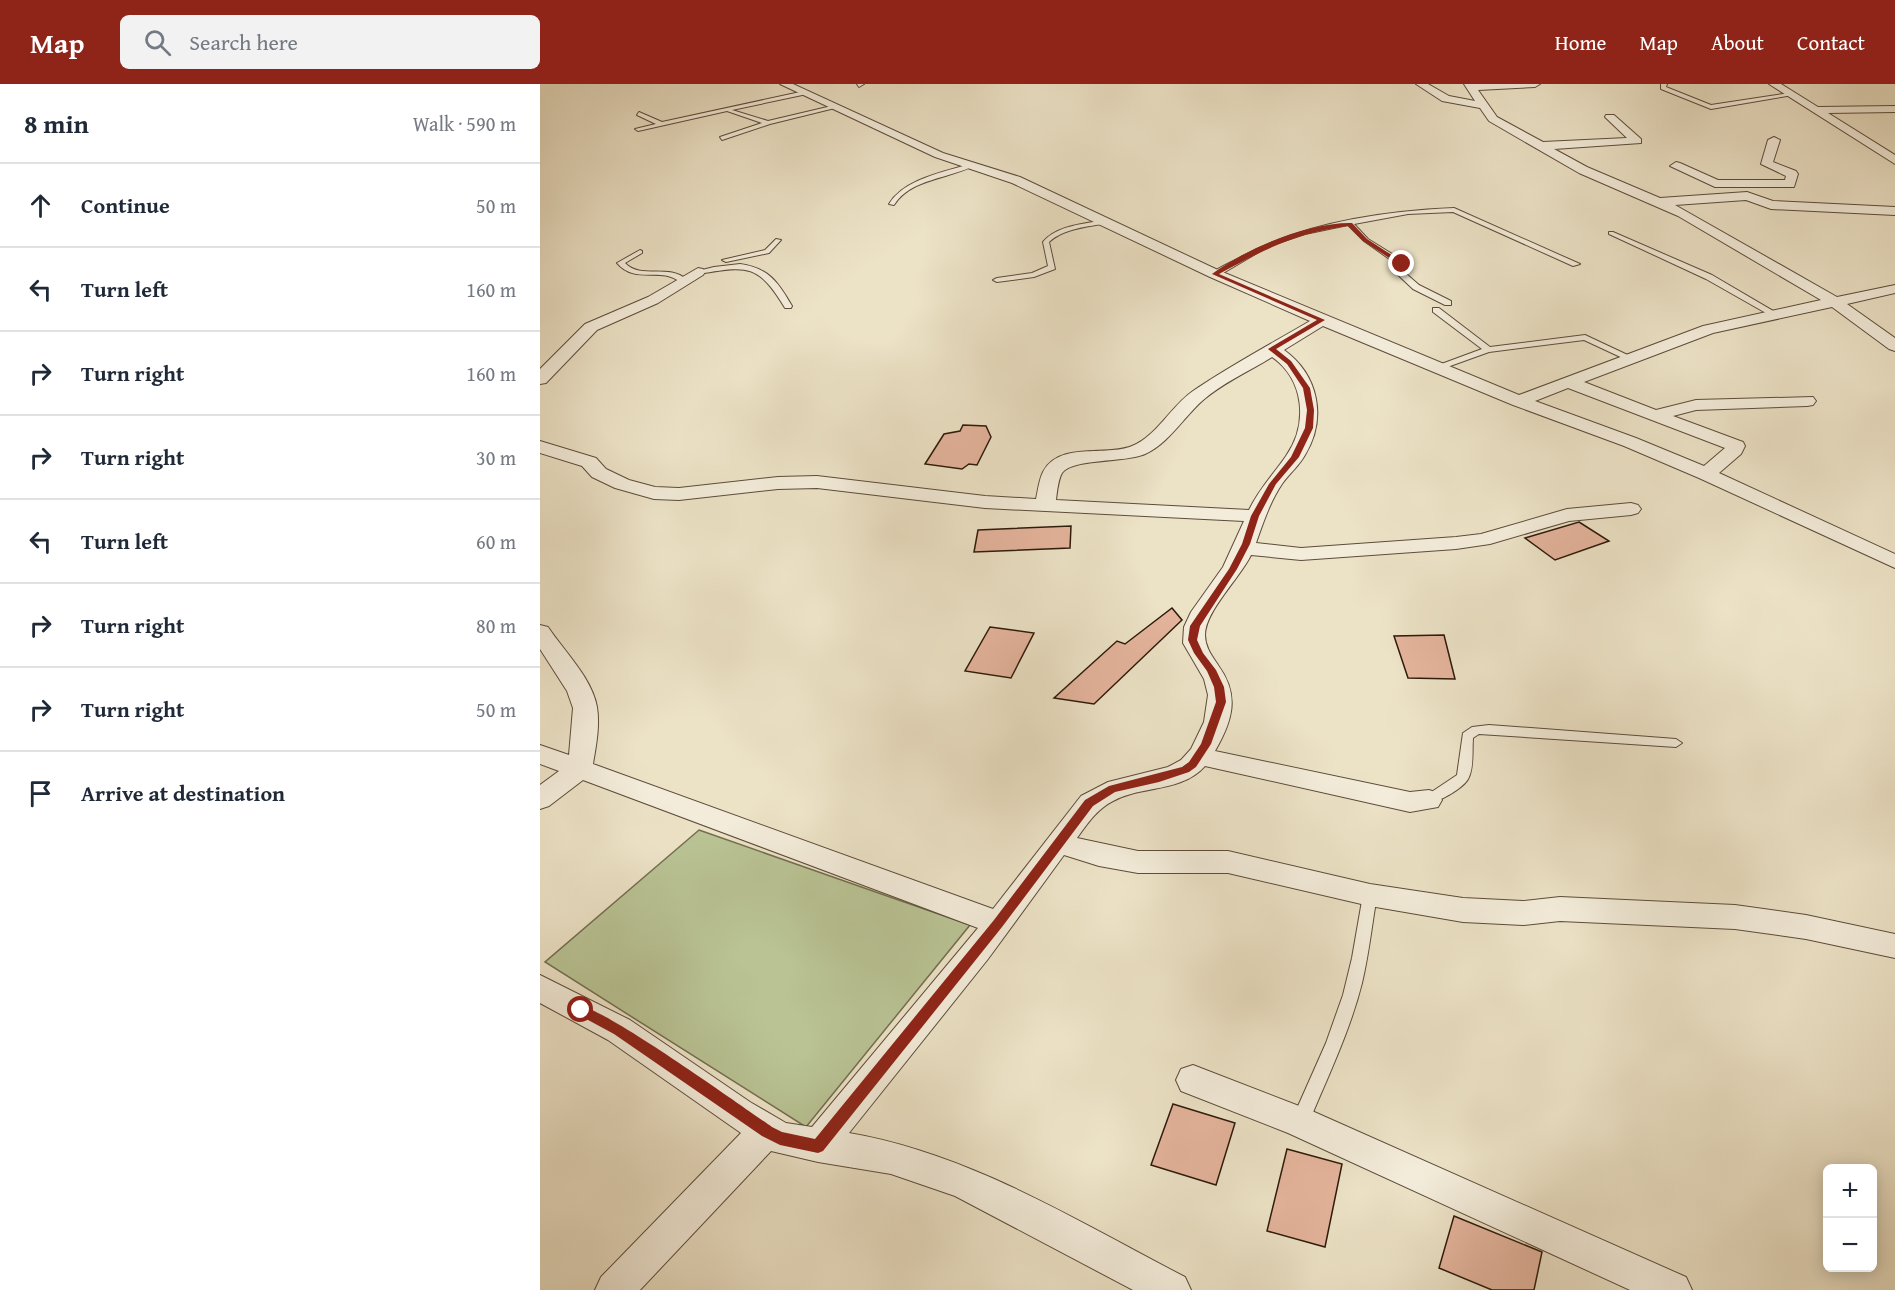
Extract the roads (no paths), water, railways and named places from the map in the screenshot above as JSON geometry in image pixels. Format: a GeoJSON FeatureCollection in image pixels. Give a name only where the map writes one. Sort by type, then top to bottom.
{"type":"FeatureCollection","features":[{"type":"Feature","properties":{"kind":"street"},"geometry":{"type":"LineString","coordinates":[[785,84],[930,151],[1016,180],[1215,274],[1322,320],[1519,401],[1630,442],[1706,474],[1895,562]]}},
{"type":"Feature","properties":{"kind":"street"},"geometry":{"type":"LineString","coordinates":[[1421,84],[1446,99],[1484,105]]}},
{"type":"Feature","properties":{"kind":"street"},"geometry":{"type":"LineString","coordinates":[[1470,85],[1535,84]]}},
{"type":"Feature","properties":{"kind":"street"},"geometry":{"type":"LineString","coordinates":[[1774,84],[1895,160]]}},
{"type":"Feature","properties":{"kind":"street"},"geometry":{"type":"LineString","coordinates":[[1470,85],[1493,119],[1583,170],[1659,202],[1835,302],[1895,346]]}},
{"type":"Feature","properties":{"kind":"street"},"geometry":{"type":"LineString","coordinates":[[1815,110],[1895,109]]}},
{"type":"Feature","properties":{"kind":"street"},"geometry":{"type":"LineString","coordinates":[[1541,146],[1637,141],[1610,117]]}},
{"type":"Feature","properties":{"kind":"street"},"geometry":{"type":"LineString","coordinates":[[1715,183],[1734,181],[1790,184],[1792,174],[1767,164],[1774,140]]}},
{"type":"Feature","properties":{"kind":"street"},"geometry":{"type":"LineString","coordinates":[[1676,166],[1715,183],[1739,197]]}},
{"type":"Feature","properties":{"kind":"street"},"geometry":{"type":"LineString","coordinates":[[1659,202],[1747,196],[1771,205],[1895,211]]}},
{"type":"Feature","properties":{"kind":"street"},"geometry":{"type":"LineString","coordinates":[[540,379],[591,327],[610,315],[652,300],[698,272]]}},
{"type":"Feature","properties":{"kind":"street"},"geometry":{"type":"LineString","coordinates":[[1519,401],[1709,329],[1895,289]]}},
{"type":"Feature","properties":{"kind":"street"},"geometry":{"type":"LineString","coordinates":[[1045,503],[1052,473],[1061,464],[1077,458],[1114,456],[1139,450],[1152,441],[1197,396],[1322,320]]}},
{"type":"Feature","properties":{"kind":"street"},"geometry":{"type":"LineString","coordinates":[[818,1146],[998,923],[1089,803],[1101,794],[1127,784],[1177,774],[1192,765],[1200,756],[1216,721],[1221,702],[1219,687],[1212,670],[1198,653],[1192,640],[1195,626],[1233,569],[1244,548],[1255,516],[1273,484],[1299,451],[1309,428],[1311,410],[1306,388],[1298,373],[1280,354],[1271,349]]}},
{"type":"Feature","properties":{"kind":"street"},"geometry":{"type":"LineString","coordinates":[[1567,382],[1736,446],[1706,474]]}},
{"type":"Feature","properties":{"kind":"street"},"geometry":{"type":"LineString","coordinates":[[1657,415],[1696,405],[1807,401]]}},
{"type":"Feature","properties":{"kind":"street"},"geometry":{"type":"LineString","coordinates":[[540,447],[589,462],[599,473],[622,484],[654,493],[679,494],[778,483],[817,482],[944,498],[1255,516]]}},
{"type":"Feature","properties":{"kind":"street"},"geometry":{"type":"LineString","coordinates":[[1244,548],[1301,554],[1456,543],[1483,540],[1578,512],[1631,509]]}},
{"type":"Feature","properties":{"kind":"street"},"geometry":{"type":"LineString","coordinates":[[540,632],[580,694],[585,706],[580,769],[540,799]]}},
{"type":"Feature","properties":{"kind":"street"},"geometry":{"type":"LineString","coordinates":[[540,754],[998,923]]}},
{"type":"Feature","properties":{"kind":"street"},"geometry":{"type":"LineString","coordinates":[[1200,756],[1410,802],[1429,800]]}},
{"type":"Feature","properties":{"kind":"street"},"geometry":{"type":"LineString","coordinates":[[1058,843],[1099,855],[1138,862],[1228,862],[1370,895],[1495,913],[1560,909],[1735,917],[1806,927],[1895,946]]}},
{"type":"Feature","properties":{"kind":"street"},"geometry":{"type":"LineString","coordinates":[[540,988],[619,1030],[780,1138],[891,1157],[964,1182],[1172,1290]]}},
{"type":"Feature","properties":{"kind":"street"},"geometry":{"type":"LineString","coordinates":[[1193,1080],[1300,1122],[1673,1290]]}},
{"type":"Feature","properties":{"kind":"street"},"geometry":{"type":"LineString","coordinates":[[614,1290],[767,1131]]}},
{"type":"Feature","properties":{"kind":"lane"},"geometry":{"type":"LineString","coordinates":[[1664,84],[1663,88],[1673,93],[1711,107],[1790,95]]}},
{"type":"Feature","properties":{"kind":"lane"},"geometry":{"type":"LineString","coordinates":[[638,129],[806,93]]}},
{"type":"Feature","properties":{"kind":"lane"},"geometry":{"type":"LineString","coordinates":[[722,138],[768,123],[836,107]]}},
{"type":"Feature","properties":{"kind":"lane"},"geometry":{"type":"LineString","coordinates":[[726,110],[768,123]]}},
{"type":"Feature","properties":{"kind":"lane"},"geometry":{"type":"LineString","coordinates":[[639,114],[661,124]]}},
{"type":"Feature","properties":{"kind":"lane"},"geometry":{"type":"LineString","coordinates":[[892,204],[894,196],[907,188],[972,165]]}},
{"type":"Feature","properties":{"kind":"lane"},"geometry":{"type":"LineString","coordinates":[[1215,274],[1267,245],[1319,228],[1408,212],[1454,210],[1576,264]]}},
{"type":"Feature","properties":{"kind":"lane"},"geometry":{"type":"LineString","coordinates":[[997,280],[1034,275],[1048,270],[1053,263],[1046,242],[1048,238],[1105,222]]}},
{"type":"Feature","properties":{"kind":"lane"},"geometry":{"type":"LineString","coordinates":[[1350,224],[1365,240],[1402,264],[1400,273],[1408,281],[1448,303]]}},
{"type":"Feature","properties":{"kind":"lane"},"geometry":{"type":"LineString","coordinates":[[1611,233],[1709,277],[1776,315]]}},
{"type":"Feature","properties":{"kind":"lane"},"geometry":{"type":"LineString","coordinates":[[698,272],[721,261],[767,252],[778,240]]}},
{"type":"Feature","properties":{"kind":"lane"},"geometry":{"type":"LineString","coordinates":[[640,252],[621,263],[635,272],[674,274],[683,280]]}},
{"type":"Feature","properties":{"kind":"lane"},"geometry":{"type":"LineString","coordinates":[[698,272],[739,265],[754,268],[774,282],[788,306]]}},
{"type":"Feature","properties":{"kind":"lane"},"geometry":{"type":"LineString","coordinates":[[1436,310],[1488,350]]}},
{"type":"Feature","properties":{"kind":"lane"},"geometry":{"type":"LineString","coordinates":[[1439,368],[1488,350],[1584,338],[1630,358]]}},
{"type":"Feature","properties":{"kind":"lane"},"geometry":{"type":"LineString","coordinates":[[1429,800],[1463,777],[1467,736],[1476,730],[1676,742]]}},
{"type":"Feature","properties":{"kind":"lane"},"geometry":{"type":"LineString","coordinates":[[1300,1122],[1352,993],[1370,895]]}}]}
